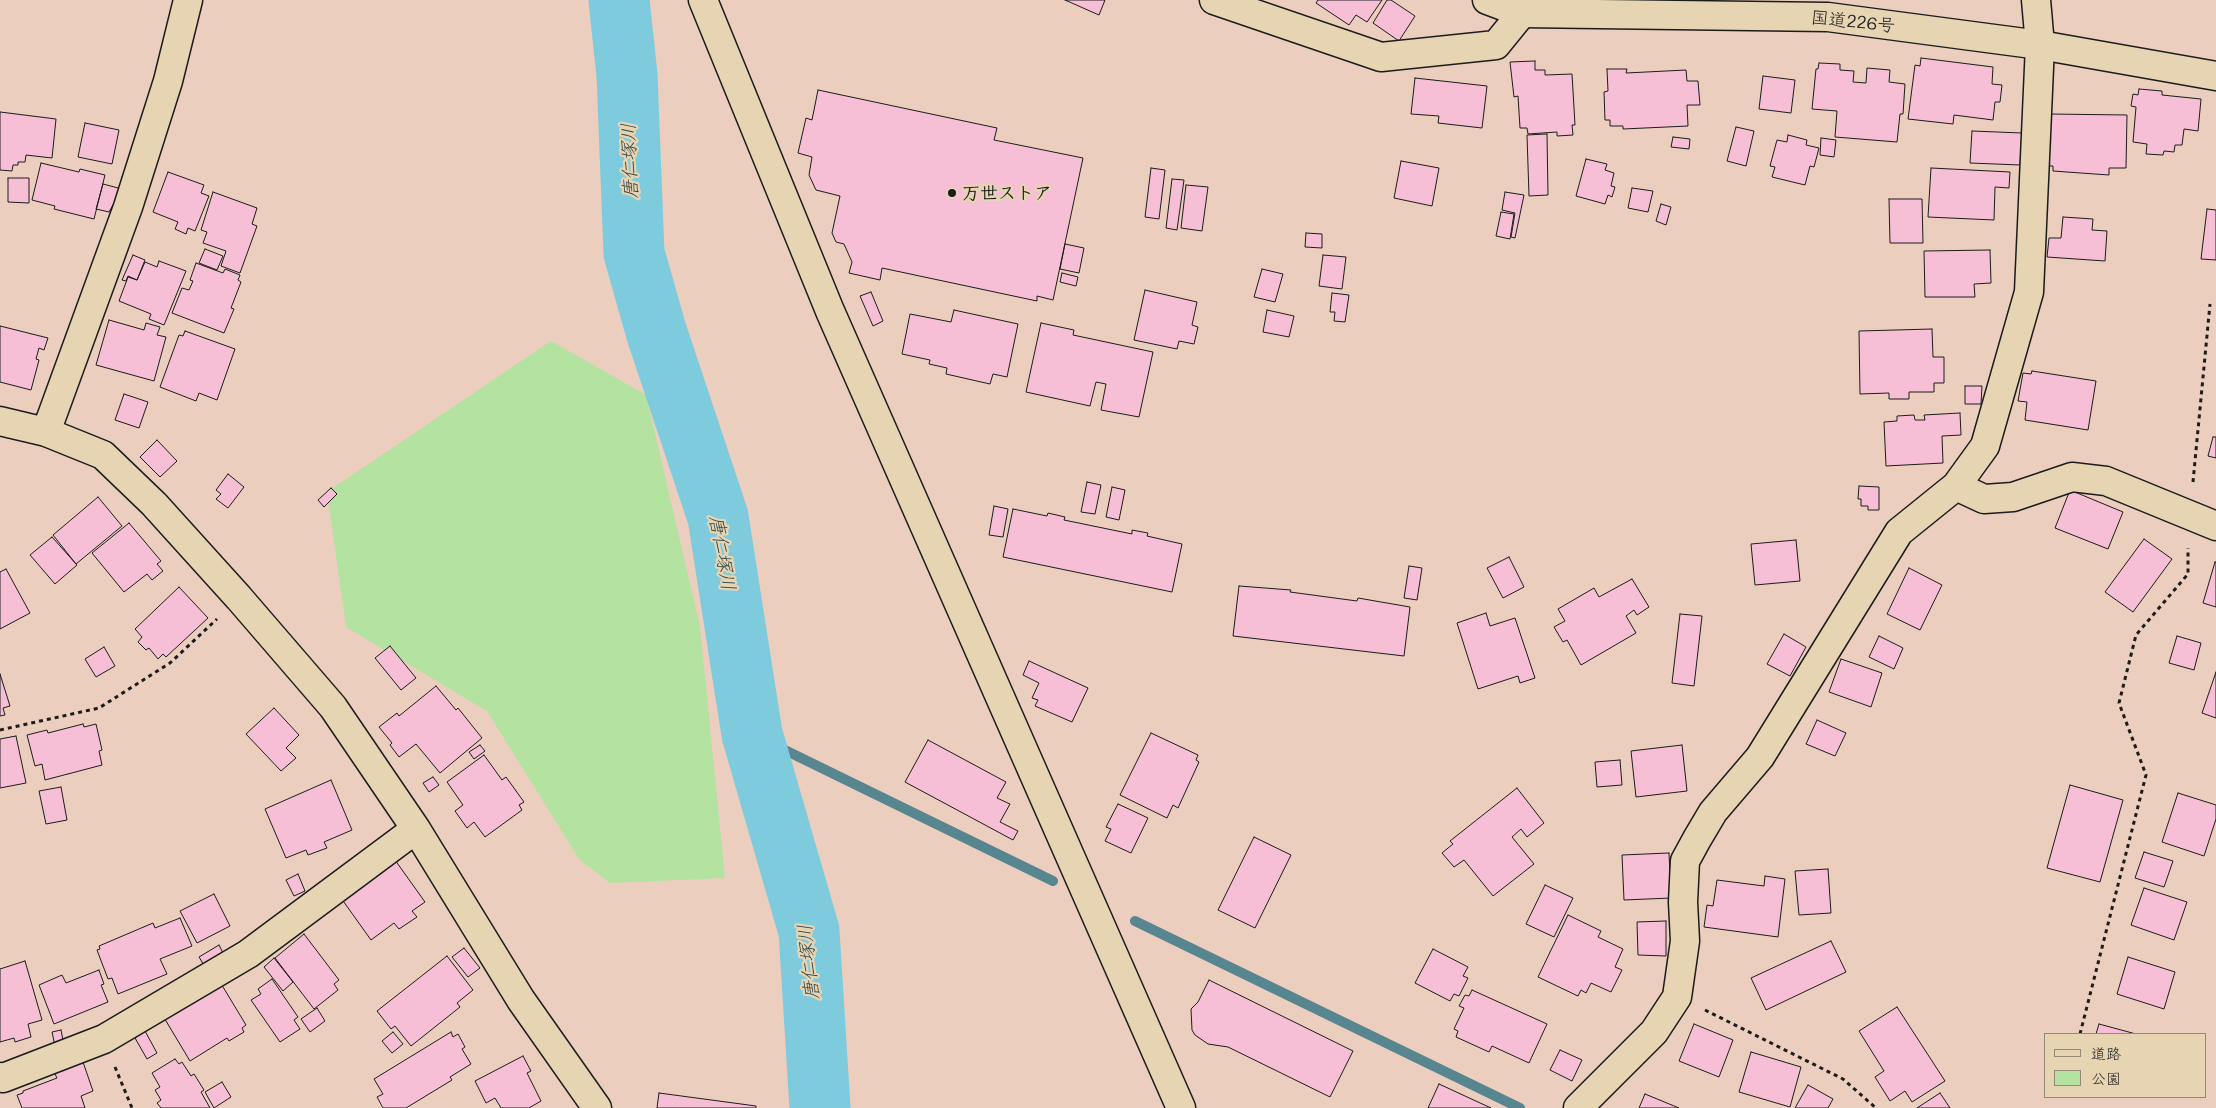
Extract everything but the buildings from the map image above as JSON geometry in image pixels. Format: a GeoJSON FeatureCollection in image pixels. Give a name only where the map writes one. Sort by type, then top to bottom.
{"type":"FeatureCollection","features":[{"type":"Feature","properties":{"kind":"main road"},"geometry":{"type":"LineString","coordinates":[[46,432],[128,207],[168,81],[188,0]]}},
{"type":"Feature","properties":{"kind":"main road"},"geometry":{"type":"LineString","coordinates":[[702,0],[830,311],[1181,1108]]}},
{"type":"Feature","properties":{"kind":"main road"},"geometry":{"type":"LineString","coordinates":[[1214,0],[1380,57],[1496,45],[1522,13]]}},
{"type":"Feature","properties":{"kind":"main road","name":"国道226号"},"geometry":{"type":"LineString","coordinates":[[1488,0],[1522,13],[1828,17],[2040,45],[2216,76]]}},
{"type":"Feature","properties":{"kind":"main road"},"geometry":{"type":"LineString","coordinates":[[1578,1108],[1654,1032],[1677,997],[1685,941],[1683,902],[1685,861],[1713,812],[1760,757],[1898,532],[1956,486],[1985,446],[2029,292],[2040,45],[2036,0]]}},
{"type":"Feature","properties":{"kind":"main road"},"geometry":{"type":"LineString","coordinates":[[0,421],[46,432],[103,455],[154,504],[240,598],[333,708],[416,829],[521,1000],[594,1106]]}},
{"type":"Feature","properties":{"kind":"main road"},"geometry":{"type":"LineString","coordinates":[[1956,486],[1984,500],[2013,497],[2072,477],[2106,481],[2216,526]]}},
{"type":"Feature","properties":{"kind":"main road"},"geometry":{"type":"LineString","coordinates":[[0,1077],[3,1078],[104,1039],[248,954],[416,829]]}},
{"type":"Feature","properties":{"kind":"path"},"geometry":{"type":"LineString","coordinates":[[2080,1033],[2146,775],[2119,702],[2136,635],[2188,574],[2189,515],[2210,304]]}},
{"type":"Feature","properties":{"kind":"path"},"geometry":{"type":"LineString","coordinates":[[0,730],[99,708],[170,663],[240,598]]}},
{"type":"Feature","properties":{"kind":"path"},"geometry":{"type":"LineString","coordinates":[[1677,997],[1843,1079],[1876,1108]]}},
{"type":"Feature","properties":{"kind":"path"},"geometry":{"type":"LineString","coordinates":[[104,1039],[132,1108]]}},
{"type":"Feature","properties":{"kind":"green space"},"geometry":{"type":"Polygon","coordinates":[[[551,341],[646,395],[700,627],[725,878],[610,883],[579,859],[487,711],[346,627],[327,492],[551,341]]]}},
{"type":"Feature","properties":{"kind":"waterway","name":"唐仁塚川"},"geometry":{"type":"LineString","coordinates":[[619,0],[627,75],[634,253],[656,331],[718,517],[752,734],[809,931],[820,1108]]}},
{"type":"Feature","properties":{"kind":"waterway"},"geometry":{"type":"LineString","coordinates":[[752,734],[1053,881]]}},
{"type":"Feature","properties":{"kind":"waterway"},"geometry":{"type":"LineString","coordinates":[[1135,921],[1520,1108]]}},
{"type":"Feature","properties":{"kind":"place","name":"万世ストア"},"geometry":{"type":"Point","coordinates":[952,193]}}]}
